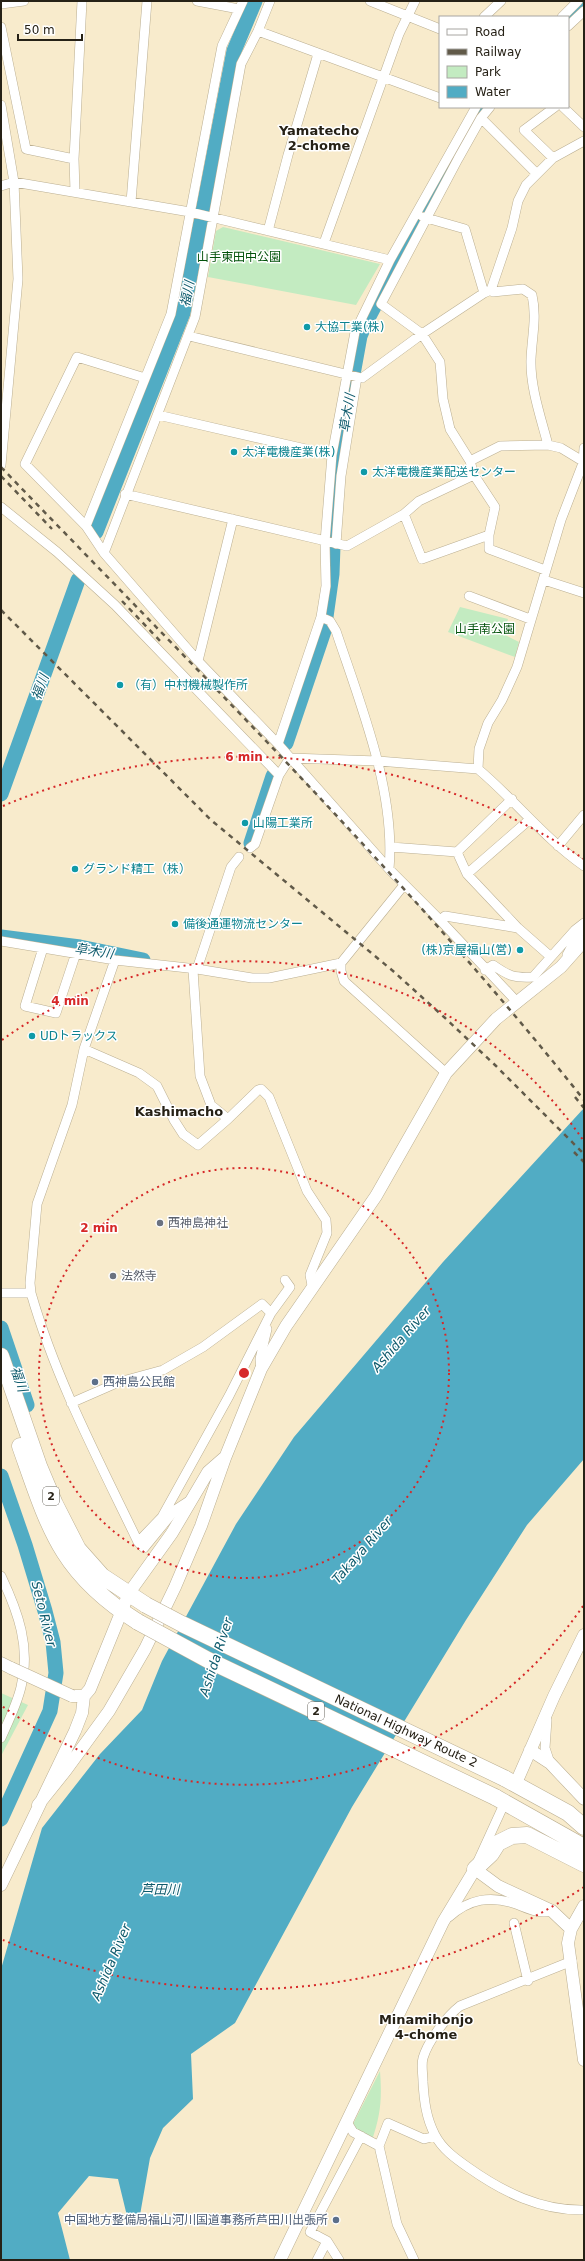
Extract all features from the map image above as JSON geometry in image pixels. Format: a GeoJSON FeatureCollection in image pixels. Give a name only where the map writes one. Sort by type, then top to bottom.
{"type":"FeatureCollection","features":[{"type":"Feature","properties":{"kind":"highway","name":"National Highway Route 2"},"geometry":{"type":"LineString","coordinates":[[1,1356],[39,1466],[67,1530],[89,1564],[102,1576],[146,1605],[182,1624],[510,1780],[568,1813],[584,1827]]}},
{"type":"Feature","properties":{"kind":"highway","name":"National Highway Route 2"},"geometry":{"type":"LineString","coordinates":[[1,1390],[41,1505],[62,1551],[87,1583],[122,1612],[208,1660],[500,1799],[584,1847]]}},
{"type":"Feature","properties":{"kind":"highway"},"geometry":{"type":"LineString","coordinates":[[475,1869],[491,1854],[498,1843],[512,1836],[528,1835],[584,1864]]}},
{"type":"Feature","properties":{"kind":"street"},"geometry":{"type":"LineString","coordinates":[[1,4],[24,1]]}},
{"type":"Feature","properties":{"kind":"street"},"geometry":{"type":"LineString","coordinates":[[75,192],[74,159],[82,1]]}},
{"type":"Feature","properties":{"kind":"street"},"geometry":{"type":"LineString","coordinates":[[131,202],[147,1]]}},
{"type":"Feature","properties":{"kind":"street"},"geometry":{"type":"LineString","coordinates":[[86,526],[171,314],[192,213],[222,46],[241,5],[197,1]]}},
{"type":"Feature","properties":{"kind":"street"},"geometry":{"type":"LineString","coordinates":[[104,553],[189,336],[195,317],[211,217],[241,64],[258,31],[270,1]]}},
{"type":"Feature","properties":{"kind":"street"},"geometry":{"type":"LineString","coordinates":[[370,1],[439,30]]}},
{"type":"Feature","properties":{"kind":"street"},"geometry":{"type":"LineString","coordinates":[[324,243],[383,77],[407,16],[415,1]]}},
{"type":"Feature","properties":{"kind":"street"},"geometry":{"type":"LineString","coordinates":[[485,16],[501,1]]}},
{"type":"Feature","properties":{"kind":"street"},"geometry":{"type":"LineString","coordinates":[[563,16],[578,1]]}},
{"type":"Feature","properties":{"kind":"street"},"geometry":{"type":"LineString","coordinates":[[569,25],[584,11]]}},
{"type":"Feature","properties":{"kind":"street"},"geometry":{"type":"LineString","coordinates":[[1,27],[26,149],[74,159]]}},
{"type":"Feature","properties":{"kind":"street"},"geometry":{"type":"LineString","coordinates":[[258,31],[439,98]]}},
{"type":"Feature","properties":{"kind":"street"},"geometry":{"type":"LineString","coordinates":[[268,230],[288,155],[318,54]]}},
{"type":"Feature","properties":{"kind":"street"},"geometry":{"type":"LineString","coordinates":[[1,105],[13,182],[18,279],[4,414],[1,465]]}},
{"type":"Feature","properties":{"kind":"street"},"geometry":{"type":"LineString","coordinates":[[278,744],[324,618],[326,586],[341,476],[352,376],[355,332],[376,302],[421,216],[472,108]]}},
{"type":"Feature","properties":{"kind":"street"},"geometry":{"type":"LineString","coordinates":[[376,302],[390,260],[421,216],[481,118],[489,108]]}},
{"type":"Feature","properties":{"kind":"street"},"geometry":{"type":"LineString","coordinates":[[553,158],[524,130],[554,108]]}},
{"type":"Feature","properties":{"kind":"street"},"geometry":{"type":"LineString","coordinates":[[564,108],[584,128]]}},
{"type":"Feature","properties":{"kind":"street"},"geometry":{"type":"LineString","coordinates":[[481,118],[536,173]]}},
{"type":"Feature","properties":{"kind":"street"},"geometry":{"type":"LineString","coordinates":[[487,292],[512,228],[518,201],[536,173],[553,158],[584,141]]}},
{"type":"Feature","properties":{"kind":"street"},"geometry":{"type":"LineString","coordinates":[[1,186],[13,182],[192,213],[324,243],[390,260]]}},
{"type":"Feature","properties":{"kind":"street"},"geometry":{"type":"LineString","coordinates":[[421,216],[465,229],[487,292]]}},
{"type":"Feature","properties":{"kind":"street"},"geometry":{"type":"LineString","coordinates":[[189,336],[362,378],[422,334],[487,292],[523,289],[532,295],[536,311],[531,359],[533,384],[548,446]]}},
{"type":"Feature","properties":{"kind":"street"},"geometry":{"type":"LineString","coordinates":[[376,302],[422,334],[440,362],[443,399],[450,429],[470,461],[474,475],[495,507],[489,535],[489,549],[546,570]]}},
{"type":"Feature","properties":{"kind":"street"},"geometry":{"type":"LineString","coordinates":[[145,378],[77,357],[25,464],[86,526],[104,553],[198,661],[278,744],[389,869],[440,920],[485,970],[518,1003]]}},
{"type":"Feature","properties":{"kind":"street"},"geometry":{"type":"LineString","coordinates":[[331,543],[332,455],[352,376]]}},
{"type":"Feature","properties":{"kind":"street"},"geometry":{"type":"LineString","coordinates":[[158,416],[332,455]]}},
{"type":"Feature","properties":{"kind":"street"},"geometry":{"type":"LineString","coordinates":[[470,461],[500,446],[548,446],[561,448],[583,462]]}},
{"type":"Feature","properties":{"kind":"street"},"geometry":{"type":"LineString","coordinates":[[478,769],[479,749],[488,723],[502,700],[517,667],[530,619],[583,462],[584,448]]}},
{"type":"Feature","properties":{"kind":"street"},"geometry":{"type":"LineString","coordinates":[[126,494],[347,546],[404,514],[418,501],[474,475]]}},
{"type":"Feature","properties":{"kind":"street"},"geometry":{"type":"LineString","coordinates":[[1,507],[57,552],[115,605],[279,775]]}},
{"type":"Feature","properties":{"kind":"street"},"geometry":{"type":"LineString","coordinates":[[404,514],[422,559],[489,535]]}},
{"type":"Feature","properties":{"kind":"street"},"geometry":{"type":"LineString","coordinates":[[198,661],[233,519]]}},
{"type":"Feature","properties":{"kind":"street"},"geometry":{"type":"LineString","coordinates":[[544,580],[584,593]]}},
{"type":"Feature","properties":{"kind":"street"},"geometry":{"type":"LineString","coordinates":[[469,596],[530,619]]}},
{"type":"Feature","properties":{"kind":"street"},"geometry":{"type":"LineString","coordinates":[[324,618],[336,630],[378,761],[391,847],[389,869]]}},
{"type":"Feature","properties":{"kind":"street"},"geometry":{"type":"LineString","coordinates":[[250,848],[255,844],[279,775],[290,758]]}},
{"type":"Feature","properties":{"kind":"street"},"geometry":{"type":"LineString","coordinates":[[290,758],[378,761],[478,769],[512,800],[530,820],[558,846],[584,866]]}},
{"type":"Feature","properties":{"kind":"street"},"geometry":{"type":"LineString","coordinates":[[391,847],[457,852],[512,800]]}},
{"type":"Feature","properties":{"kind":"street"},"geometry":{"type":"LineString","coordinates":[[558,846],[584,815]]}},
{"type":"Feature","properties":{"kind":"street"},"geometry":{"type":"LineString","coordinates":[[467,874],[530,820]]}},
{"type":"Feature","properties":{"kind":"street"},"geometry":{"type":"LineString","coordinates":[[457,852],[467,874],[518,928],[551,957]]}},
{"type":"Feature","properties":{"kind":"street"},"geometry":{"type":"LineString","coordinates":[[228,1119],[211,1105],[200,1076],[195,969],[231,867],[239,857]]}},
{"type":"Feature","properties":{"kind":"street"},"geometry":{"type":"LineString","coordinates":[[404,885],[342,963],[341,970],[344,981],[446,1073]]}},
{"type":"Feature","properties":{"kind":"street"},"geometry":{"type":"LineString","coordinates":[[440,920],[445,916],[518,928]]}},
{"type":"Feature","properties":{"kind":"street"},"geometry":{"type":"LineString","coordinates":[[485,970],[493,965],[509,976],[517,978],[533,977],[575,930],[584,923]]}},
{"type":"Feature","properties":{"kind":"street"},"geometry":{"type":"LineString","coordinates":[[561,967],[584,923]]}},
{"type":"Feature","properties":{"kind":"street"},"geometry":{"type":"LineString","coordinates":[[1,941],[115,960],[195,969],[252,978],[269,978],[342,963]]}},
{"type":"Feature","properties":{"kind":"street"},"geometry":{"type":"LineString","coordinates":[[38,1805],[74,1760],[108,1711],[145,1649],[175,1587],[201,1526],[225,1458],[261,1369],[312,1285],[376,1196],[446,1073],[496,1019],[518,1003],[561,967],[584,941]]}},
{"type":"Feature","properties":{"kind":"street"},"geometry":{"type":"LineString","coordinates":[[42,948],[25,1006],[56,1013],[76,953]]}},
{"type":"Feature","properties":{"kind":"street"},"geometry":{"type":"LineString","coordinates":[[115,960],[84,1049],[72,1105],[37,1204],[30,1283],[42,1328],[71,1403],[138,1542],[144,1548],[175,1510],[195,1497]]}},
{"type":"Feature","properties":{"kind":"street"},"geometry":{"type":"LineString","coordinates":[[84,1049],[139,1073],[157,1086],[183,1134],[198,1145],[258,1090],[261,1089],[269,1097],[307,1191],[326,1220],[327,1233],[310,1275],[312,1285]]}},
{"type":"Feature","properties":{"kind":"street"},"geometry":{"type":"LineString","coordinates":[[138,1542],[162,1517],[172,1500],[229,1396],[270,1313],[290,1288],[285,1280]]}},
{"type":"Feature","properties":{"kind":"street"},"geometry":{"type":"LineString","coordinates":[[1,1293],[32,1293]]}},
{"type":"Feature","properties":{"kind":"street"},"geometry":{"type":"LineString","coordinates":[[71,1403],[119,1382],[163,1370],[203,1347],[262,1304],[270,1313]]}},
{"type":"Feature","properties":{"kind":"street"},"geometry":{"type":"LineString","coordinates":[[261,1369],[260,1359],[270,1313]]}},
{"type":"Feature","properties":{"kind":"street"},"geometry":{"type":"LineString","coordinates":[[78,1696],[90,1689],[130,1594],[172,1533],[195,1497],[208,1472],[225,1458]]}},
{"type":"Feature","properties":{"kind":"street"},"geometry":{"type":"LineString","coordinates":[[1,1576],[13,1603],[24,1635],[26,1660],[21,1688],[1,1738]]}},
{"type":"Feature","properties":{"kind":"street"},"geometry":{"type":"LineString","coordinates":[[510,1780],[530,1750],[554,1696],[584,1635]]}},
{"type":"Feature","properties":{"kind":"street"},"geometry":{"type":"LineString","coordinates":[[6,1665],[78,1696]]}},
{"type":"Feature","properties":{"kind":"street"},"geometry":{"type":"LineString","coordinates":[[1,1885],[82,1713],[78,1696]]}},
{"type":"Feature","properties":{"kind":"street"},"geometry":{"type":"LineString","coordinates":[[550,1763],[545,1748],[545,1730],[554,1696]]}},
{"type":"Feature","properties":{"kind":"street"},"geometry":{"type":"LineString","coordinates":[[70,1740],[70,1753],[74,1760]]}},
{"type":"Feature","properties":{"kind":"street"},"geometry":{"type":"LineString","coordinates":[[530,1750],[550,1763],[584,1799]]}},
{"type":"Feature","properties":{"kind":"street"},"geometry":{"type":"LineString","coordinates":[[280,2260],[443,1922],[475,1869],[500,1799]]}},
{"type":"Feature","properties":{"kind":"street"},"geometry":{"type":"LineString","coordinates":[[475,1869],[498,1886],[552,1911],[571,1929]]}},
{"type":"Feature","properties":{"kind":"street"},"geometry":{"type":"LineString","coordinates":[[443,1922],[467,1904],[483,1898],[502,1899],[540,1913],[552,1911]]}},
{"type":"Feature","properties":{"kind":"street"},"geometry":{"type":"LineString","coordinates":[[584,1906],[571,1929],[568,1944],[572,1961],[584,2060]]}},
{"type":"Feature","properties":{"kind":"street"},"geometry":{"type":"LineString","coordinates":[[514,1923],[528,1981]]}},
{"type":"Feature","properties":{"kind":"street"},"geometry":{"type":"LineString","coordinates":[[572,1961],[528,1981],[460,2006],[449,2015],[432,2042],[423,2058],[422,2071],[424,2098],[435,2136],[456,2159],[496,2188],[518,2198],[538,2203],[584,2210]]}},
{"type":"Feature","properties":{"kind":"street"},"geometry":{"type":"LineString","coordinates":[[347,2122],[353,2132],[379,2146]]}},
{"type":"Feature","properties":{"kind":"street"},"geometry":{"type":"LineString","coordinates":[[414,2260],[397,2224],[379,2146],[388,2123],[424,2139],[435,2136]]}},
{"type":"Feature","properties":{"kind":"street"},"geometry":{"type":"LineString","coordinates":[[339,2260],[327,2241],[310,2232],[361,2136]]}},
{"type":"Feature","properties":{"kind":"street"},"geometry":{"type":"LineString","coordinates":[[317,2260],[327,2241]]}},
{"type":"Feature","properties":{"kind":"green space","name":"山手東田中公園"},"geometry":{"type":"Polygon","coordinates":[[[223,227],[380,264],[356,305],[208,277],[216,231],[223,227]]]}},
{"type":"Feature","properties":{"kind":"green space","name":"山手南公園"},"geometry":{"type":"Polygon","coordinates":[[[460,607],[508,619],[503,634],[519,642],[515,657],[448,632],[460,607]]]}},
{"type":"Feature","properties":{"kind":"green space"},"geometry":{"type":"Polygon","coordinates":[[[1,1693],[28,1705],[1,1756],[1,1693]]]}},
{"type":"Feature","properties":{"kind":"green space"},"geometry":{"type":"Polygon","coordinates":[[[380,2071],[380,2106],[372,2140],[351,2128],[380,2071]]]}},
{"type":"Feature","properties":{"kind":"water","name":"芦田川"},"geometry":{"type":"Polygon","coordinates":[[[584,1108],[584,1459],[527,1525],[466,1620],[352,1807],[235,2023],[191,2054],[193,2099],[163,2128],[150,2158],[140,2215],[127,2216],[118,2179],[89,2176],[58,2213],[70,2260],[1,2260],[1,1969],[42,1828],[100,1754],[142,1710],[162,1661],[236,1524],[294,1437],[443,1262],[584,1108]]]}},
{"type":"Feature","properties":{"kind":"waterway","name":"福川"},"geometry":{"type":"LineString","coordinates":[[96,532],[183,313],[234,51],[255,1]]}},
{"type":"Feature","properties":{"kind":"waterway","name":"草木川"},"geometry":{"type":"LineString","coordinates":[[569,17],[584,4]]}},
{"type":"Feature","properties":{"kind":"waterway","name":"草木川"},"geometry":{"type":"LineString","coordinates":[[350,391],[360,336],[366,322],[465,135],[484,108]]}},
{"type":"Feature","properties":{"kind":"waterway","name":"草木川"},"geometry":{"type":"LineString","coordinates":[[286,743],[324,631],[332,574],[335,490],[345,423]]}},
{"type":"Feature","properties":{"kind":"waterway","name":"福川"},"geometry":{"type":"LineString","coordinates":[[1,794],[78,580]]}},
{"type":"Feature","properties":{"kind":"waterway","name":"草木川"},"geometry":{"type":"LineString","coordinates":[[251,843],[273,776]]}},
{"type":"Feature","properties":{"kind":"waterway","name":"草木川"},"geometry":{"type":"LineString","coordinates":[[1,937],[80,947],[143,960]]}},
{"type":"Feature","properties":{"kind":"waterway","name":"福川"},"geometry":{"type":"LineString","coordinates":[[1,1328],[27,1405],[24,1406]]}},
{"type":"Feature","properties":{"kind":"waterway","name":"Seto River"},"geometry":{"type":"LineString","coordinates":[[1,1476],[25,1545],[45,1611],[53,1642],[56,1673],[50,1711],[1,1819]]}},
{"type":"Feature","properties":{"kind":"railway"},"geometry":{"type":"LineString","coordinates":[[1,467],[226,699],[373,855],[516,1017],[584,1100]]}},
{"type":"Feature","properties":{"kind":"railway"},"geometry":{"type":"LineString","coordinates":[[1,476],[52,529]]}},
{"type":"Feature","properties":{"kind":"railway"},"geometry":{"type":"LineString","coordinates":[[122,601],[162,643]]}},
{"type":"Feature","properties":{"kind":"railway"},"geometry":{"type":"LineString","coordinates":[[1,610],[211,820],[393,971],[495,1065],[584,1154]]}},
{"type":"Feature","properties":{"kind":"railway"},"geometry":{"type":"LineString","coordinates":[[575,1097],[584,1108]]}},
{"type":"Feature","properties":{"kind":"railway"},"geometry":{"type":"LineString","coordinates":[[574,1152],[584,1162]]}},
{"type":"Feature","properties":{"kind":"place","name":"大協工業(株)"},"geometry":{"type":"Point","coordinates":[307,327]}},
{"type":"Feature","properties":{"kind":"place","name":"太洋電機産業(株)"},"geometry":{"type":"Point","coordinates":[234,452]}},
{"type":"Feature","properties":{"kind":"place","name":"太洋電機産業配送センター"},"geometry":{"type":"Point","coordinates":[364,472]}},
{"type":"Feature","properties":{"kind":"place","name":"（有）中村機械製作所"},"geometry":{"type":"Point","coordinates":[120,685]}},
{"type":"Feature","properties":{"kind":"place","name":"山陽工業所"},"geometry":{"type":"Point","coordinates":[245,823]}},
{"type":"Feature","properties":{"kind":"place","name":"グランド精工（株）"},"geometry":{"type":"Point","coordinates":[75,869]}},
{"type":"Feature","properties":{"kind":"place","name":"備後通運物流センター"},"geometry":{"type":"Point","coordinates":[175,924]}},
{"type":"Feature","properties":{"kind":"place","name":"(株)京屋福山(営)"},"geometry":{"type":"Point","coordinates":[520,950]}},
{"type":"Feature","properties":{"kind":"place","name":"UDトラックス"},"geometry":{"type":"Point","coordinates":[32,1036]}},
{"type":"Feature","properties":{"kind":"place","name":"西神島神社"},"geometry":{"type":"Point","coordinates":[160,1223]}},
{"type":"Feature","properties":{"kind":"place","name":"法然寺"},"geometry":{"type":"Point","coordinates":[113,1276]}},
{"type":"Feature","properties":{"kind":"place","name":"西神島公民館"},"geometry":{"type":"Point","coordinates":[95,1382]}},
{"type":"Feature","properties":{"kind":"place","name":"中国地方整備局福山河川国道事務所芦田川出張所"},"geometry":{"type":"Point","coordinates":[336,2220]}},
{"type":"Feature","properties":{"kind":"district","name":"Yamatecho 2-chome"},"geometry":{"type":"Point","coordinates":[319,138]}},
{"type":"Feature","properties":{"kind":"district","name":"Kashimacho"},"geometry":{"type":"Point","coordinates":[179,1111]}},
{"type":"Feature","properties":{"kind":"district","name":"Minamihonjo 4-chome"},"geometry":{"type":"Point","coordinates":[426,2026]}},
{"type":"Feature","properties":{"kind":"water label","name":"Ashida River"},"geometry":{"type":"Point","coordinates":[401,1339]}},
{"type":"Feature","properties":{"kind":"water label","name":"Takaya River"},"geometry":{"type":"Point","coordinates":[362,1550]}},
{"type":"Feature","properties":{"kind":"water label","name":"Ashida River"},"geometry":{"type":"Point","coordinates":[216,1657]}},
{"type":"Feature","properties":{"kind":"water label","name":"Ashida River"},"geometry":{"type":"Point","coordinates":[111,1962]}}]}
